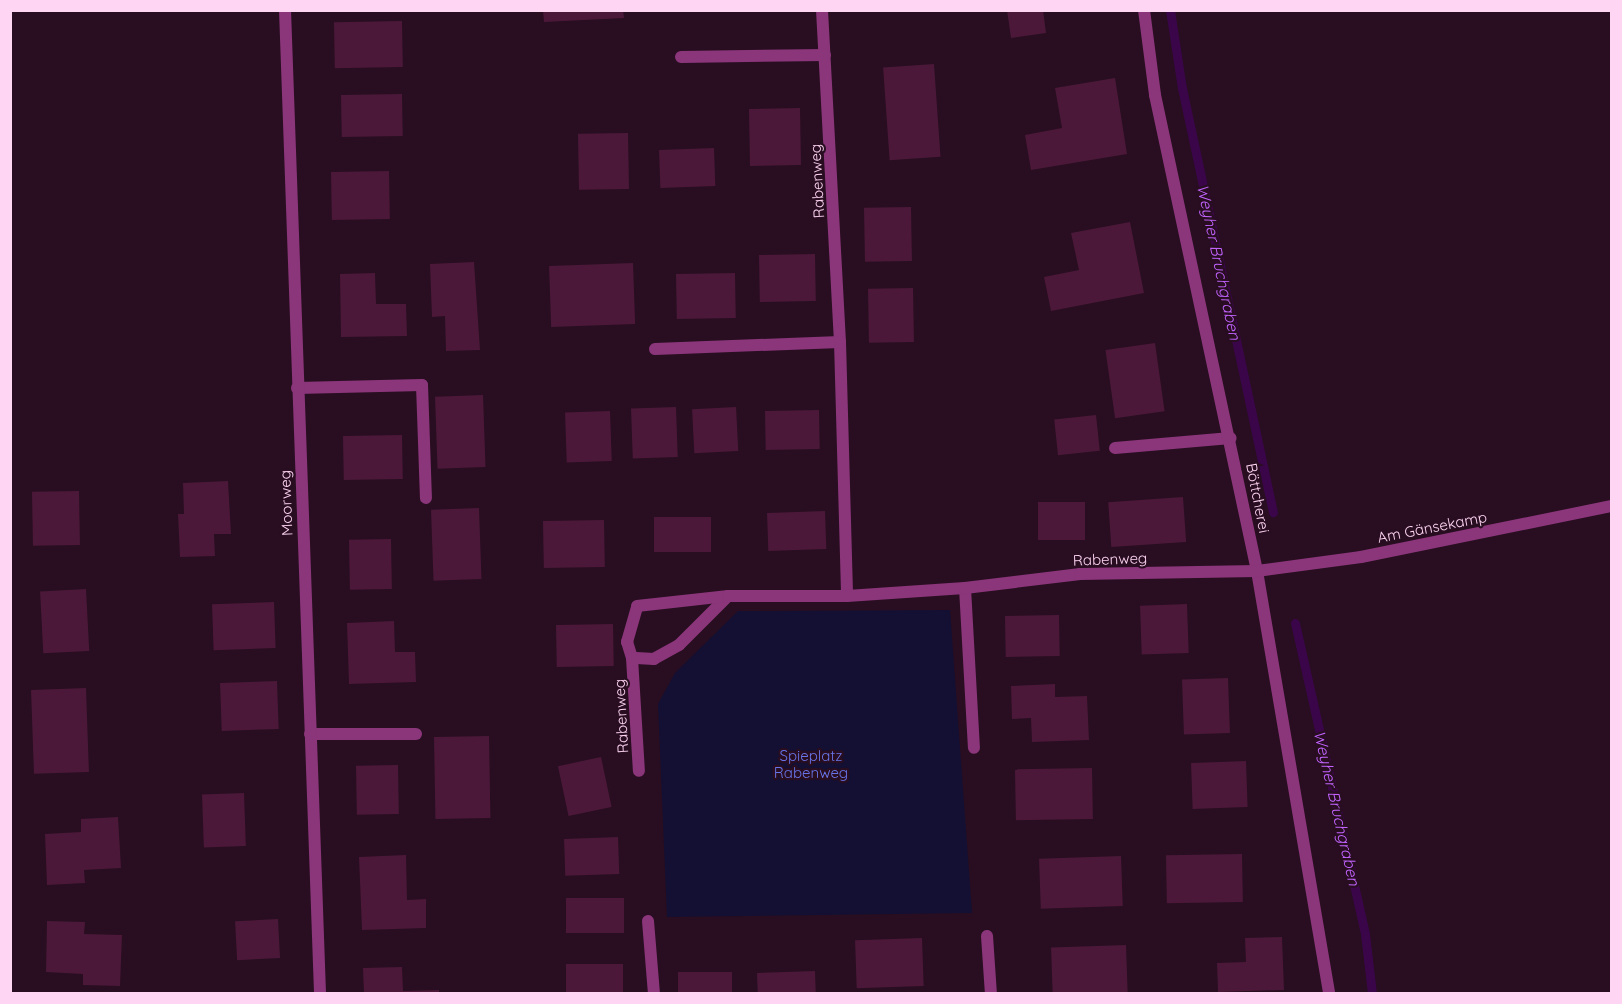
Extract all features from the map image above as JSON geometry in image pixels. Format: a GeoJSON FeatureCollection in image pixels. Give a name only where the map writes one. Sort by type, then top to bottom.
{"type":"FeatureCollection","features":[{"type":"Feature","properties":{"kind":"street","name":"Moorweg"},"geometry":{"type":"LineString","coordinates":[[285,10],[320,993]]}},
{"type":"Feature","properties":{"kind":"street","name":"Rabenweg"},"geometry":{"type":"LineString","coordinates":[[822,10],[840,342],[847,596]]}},
{"type":"Feature","properties":{"kind":"street","name":"Böttcherei"},"geometry":{"type":"LineString","coordinates":[[1144,10],[1155,95],[1231,438],[1257,571],[1329,993]]}},
{"type":"Feature","properties":{"kind":"street"},"geometry":{"type":"LineString","coordinates":[[681,57],[825,55]]}},
{"type":"Feature","properties":{"kind":"street"},"geometry":{"type":"LineString","coordinates":[[655,349],[840,342]]}},
{"type":"Feature","properties":{"kind":"street"},"geometry":{"type":"LineString","coordinates":[[297,388],[423,385],[426,498]]}},
{"type":"Feature","properties":{"kind":"street"},"geometry":{"type":"LineString","coordinates":[[1115,447],[1231,438]]}},
{"type":"Feature","properties":{"kind":"street","name":"Am Gänsekamp"},"geometry":{"type":"LineString","coordinates":[[1257,571],[1360,556],[1611,506]]}},
{"type":"Feature","properties":{"kind":"street","name":"Rabenweg"},"geometry":{"type":"LineString","coordinates":[[639,771],[632,658],[627,642],[637,606],[728,596],[847,596],[965,588],[1080,574],[1257,571]]}},
{"type":"Feature","properties":{"kind":"street"},"geometry":{"type":"LineString","coordinates":[[965,588],[974,748]]}},
{"type":"Feature","properties":{"kind":"street","name":"Rabenweg"},"geometry":{"type":"LineString","coordinates":[[632,658],[654,659],[679,645],[728,596]]}},
{"type":"Feature","properties":{"kind":"street"},"geometry":{"type":"LineString","coordinates":[[310,734],[416,734]]}},
{"type":"Feature","properties":{"kind":"street"},"geometry":{"type":"LineString","coordinates":[[648,921],[654,993]]}},
{"type":"Feature","properties":{"kind":"street"},"geometry":{"type":"LineString","coordinates":[[987,936],[991,993]]}},
{"type":"Feature","properties":{"kind":"green space","name":"Spieplatz Rabenweg"},"geometry":{"type":"Polygon","coordinates":[[[950,610],[972,913],[667,917],[658,704],[675,673],[738,611],[950,610]]]}},
{"type":"Feature","properties":{"kind":"building"},"geometry":{"type":"Polygon","coordinates":[[[543,10],[623,10],[624,18],[544,22],[543,10]]]}},
{"type":"Feature","properties":{"kind":"building"},"geometry":{"type":"Polygon","coordinates":[[[1007,10],[1043,10],[1046,33],[1011,38],[1007,10]]]}},
{"type":"Feature","properties":{"kind":"building"},"geometry":{"type":"Polygon","coordinates":[[[402,21],[403,67],[335,68],[334,22],[402,21]]]}},
{"type":"Feature","properties":{"kind":"building"},"geometry":{"type":"Polygon","coordinates":[[[934,64],[940,157],[890,160],[883,68],[934,64]]]}},
{"type":"Feature","properties":{"kind":"building"},"geometry":{"type":"Polygon","coordinates":[[[1115,78],[1127,154],[1031,170],[1025,135],[1062,128],[1055,88],[1115,78]]]}},
{"type":"Feature","properties":{"kind":"building"},"geometry":{"type":"Polygon","coordinates":[[[402,94],[403,136],[342,137],[341,95],[402,94]]]}},
{"type":"Feature","properties":{"kind":"building"},"geometry":{"type":"Polygon","coordinates":[[[800,108],[801,165],[750,166],[749,109],[800,108]]]}},
{"type":"Feature","properties":{"kind":"building"},"geometry":{"type":"Polygon","coordinates":[[[628,133],[629,189],[579,190],[578,134],[628,133]]]}},
{"type":"Feature","properties":{"kind":"building"},"geometry":{"type":"Polygon","coordinates":[[[714,148],[715,186],[660,188],[659,150],[714,148]]]}},
{"type":"Feature","properties":{"kind":"building"},"geometry":{"type":"Polygon","coordinates":[[[389,171],[390,219],[332,220],[331,172],[389,171]]]}},
{"type":"Feature","properties":{"kind":"building"},"geometry":{"type":"Polygon","coordinates":[[[911,207],[912,261],[865,262],[864,208],[911,207]]]}},
{"type":"Feature","properties":{"kind":"building"},"geometry":{"type":"Polygon","coordinates":[[[1130,222],[1144,293],[1051,311],[1044,277],[1079,270],[1071,233],[1130,222]]]}},
{"type":"Feature","properties":{"kind":"building"},"geometry":{"type":"Polygon","coordinates":[[[815,254],[816,301],[760,302],[759,255],[815,254]]]}},
{"type":"Feature","properties":{"kind":"building"},"geometry":{"type":"Polygon","coordinates":[[[474,262],[480,350],[446,351],[445,316],[432,317],[430,264],[474,262]]]}},
{"type":"Feature","properties":{"kind":"building"},"geometry":{"type":"Polygon","coordinates":[[[633,263],[635,324],[551,327],[549,266],[633,263]]]}},
{"type":"Feature","properties":{"kind":"building"},"geometry":{"type":"Polygon","coordinates":[[[375,273],[376,304],[406,304],[407,336],[341,337],[340,274],[375,273]]]}},
{"type":"Feature","properties":{"kind":"building"},"geometry":{"type":"Polygon","coordinates":[[[735,273],[736,318],[677,319],[676,274],[735,273]]]}},
{"type":"Feature","properties":{"kind":"building"},"geometry":{"type":"Polygon","coordinates":[[[913,288],[914,342],[869,343],[868,289],[913,288]]]}},
{"type":"Feature","properties":{"kind":"building"},"geometry":{"type":"Polygon","coordinates":[[[1155,343],[1165,411],[1115,418],[1105,350],[1155,343]]]}},
{"type":"Feature","properties":{"kind":"building"},"geometry":{"type":"Polygon","coordinates":[[[483,395],[486,467],[438,469],[435,397],[483,395]]]}},
{"type":"Feature","properties":{"kind":"building"},"geometry":{"type":"Polygon","coordinates":[[[676,407],[678,457],[633,459],[631,409],[676,407]]]}},
{"type":"Feature","properties":{"kind":"building"},"geometry":{"type":"Polygon","coordinates":[[[736,407],[738,451],[694,453],[692,409],[736,407]]]}},
{"type":"Feature","properties":{"kind":"building"},"geometry":{"type":"Polygon","coordinates":[[[819,410],[820,449],[766,450],[765,411],[819,410]]]}},
{"type":"Feature","properties":{"kind":"building"},"geometry":{"type":"Polygon","coordinates":[[[610,411],[612,461],[567,463],[565,413],[610,411]]]}},
{"type":"Feature","properties":{"kind":"building"},"geometry":{"type":"Polygon","coordinates":[[[1096,415],[1100,451],[1058,455],[1054,419],[1096,415]]]}},
{"type":"Feature","properties":{"kind":"building"},"geometry":{"type":"Polygon","coordinates":[[[402,435],[403,479],[344,480],[343,436],[402,435]]]}},
{"type":"Feature","properties":{"kind":"building"},"geometry":{"type":"Polygon","coordinates":[[[228,481],[231,534],[214,534],[215,556],[180,557],[178,514],[184,514],[183,483],[228,481]]]}},
{"type":"Feature","properties":{"kind":"building"},"geometry":{"type":"Polygon","coordinates":[[[79,491],[80,545],[33,546],[32,492],[79,491]]]}},
{"type":"Feature","properties":{"kind":"building"},"geometry":{"type":"Polygon","coordinates":[[[1183,497],[1186,542],[1111,547],[1108,502],[1183,497]]]}},
{"type":"Feature","properties":{"kind":"building"},"geometry":{"type":"Polygon","coordinates":[[[1038,502],[1085,502],[1085,540],[1038,540],[1038,502]]]}},
{"type":"Feature","properties":{"kind":"building"},"geometry":{"type":"Polygon","coordinates":[[[479,508],[481,579],[434,581],[431,510],[479,508]]]}},
{"type":"Feature","properties":{"kind":"building"},"geometry":{"type":"Polygon","coordinates":[[[825,511],[826,549],[768,551],[767,513],[825,511]]]}},
{"type":"Feature","properties":{"kind":"building"},"geometry":{"type":"Polygon","coordinates":[[[654,517],[711,517],[711,552],[654,552],[654,517]]]}},
{"type":"Feature","properties":{"kind":"building"},"geometry":{"type":"Polygon","coordinates":[[[604,520],[605,567],[544,568],[543,521],[604,520]]]}},
{"type":"Feature","properties":{"kind":"building"},"geometry":{"type":"Polygon","coordinates":[[[391,539],[392,589],[350,590],[349,540],[391,539]]]}},
{"type":"Feature","properties":{"kind":"building"},"geometry":{"type":"Polygon","coordinates":[[[86,589],[89,651],[43,653],[40,591],[86,589]]]}},
{"type":"Feature","properties":{"kind":"building"},"geometry":{"type":"Polygon","coordinates":[[[274,602],[276,648],[214,650],[212,604],[274,602]]]}},
{"type":"Feature","properties":{"kind":"building"},"geometry":{"type":"Polygon","coordinates":[[[1187,604],[1189,653],[1142,655],[1140,606],[1187,604]]]}},
{"type":"Feature","properties":{"kind":"building"},"geometry":{"type":"Polygon","coordinates":[[[1059,615],[1060,656],[1006,657],[1005,616],[1059,615]]]}},
{"type":"Feature","properties":{"kind":"building"},"geometry":{"type":"Polygon","coordinates":[[[394,621],[395,652],[415,652],[416,682],[349,684],[347,623],[394,621]]]}},
{"type":"Feature","properties":{"kind":"building"},"geometry":{"type":"Polygon","coordinates":[[[613,624],[614,666],[557,667],[556,625],[613,624]]]}},
{"type":"Feature","properties":{"kind":"building"},"geometry":{"type":"Polygon","coordinates":[[[1228,678],[1230,733],[1184,735],[1182,680],[1228,678]]]}},
{"type":"Feature","properties":{"kind":"building"},"geometry":{"type":"Polygon","coordinates":[[[277,681],[279,729],[222,731],[220,683],[277,681]]]}},
{"type":"Feature","properties":{"kind":"building"},"geometry":{"type":"Polygon","coordinates":[[[1055,684],[1055,697],[1087,696],[1089,740],[1032,742],[1031,718],[1012,719],[1011,686],[1055,684]]]}},
{"type":"Feature","properties":{"kind":"building"},"geometry":{"type":"Polygon","coordinates":[[[86,688],[89,772],[34,774],[31,690],[86,688]]]}},
{"type":"Feature","properties":{"kind":"building"},"geometry":{"type":"Polygon","coordinates":[[[489,736],[490,818],[435,819],[434,737],[489,736]]]}},
{"type":"Feature","properties":{"kind":"building"},"geometry":{"type":"Polygon","coordinates":[[[601,757],[612,807],[569,816],[558,766],[601,757]]]}},
{"type":"Feature","properties":{"kind":"building"},"geometry":{"type":"Polygon","coordinates":[[[1246,761],[1248,807],[1193,809],[1191,763],[1246,761]]]}},
{"type":"Feature","properties":{"kind":"building"},"geometry":{"type":"Polygon","coordinates":[[[398,765],[399,814],[357,815],[356,766],[398,765]]]}},
{"type":"Feature","properties":{"kind":"building"},"geometry":{"type":"Polygon","coordinates":[[[1092,768],[1093,819],[1016,820],[1015,769],[1092,768]]]}},
{"type":"Feature","properties":{"kind":"building"},"geometry":{"type":"Polygon","coordinates":[[[244,793],[246,846],[204,847],[202,794],[244,793]]]}},
{"type":"Feature","properties":{"kind":"building"},"geometry":{"type":"Polygon","coordinates":[[[118,817],[121,868],[84,870],[85,883],[47,885],[45,834],[81,832],[81,819],[118,817]]]}},
{"type":"Feature","properties":{"kind":"building"},"geometry":{"type":"Polygon","coordinates":[[[618,837],[619,874],[565,876],[564,839],[618,837]]]}},
{"type":"Feature","properties":{"kind":"building"},"geometry":{"type":"Polygon","coordinates":[[[1242,854],[1243,902],[1167,903],[1166,855],[1242,854]]]}},
{"type":"Feature","properties":{"kind":"building"},"geometry":{"type":"Polygon","coordinates":[[[406,855],[407,900],[426,899],[426,928],[362,930],[359,857],[406,855]]]}},
{"type":"Feature","properties":{"kind":"building"},"geometry":{"type":"Polygon","coordinates":[[[1121,856],[1123,906],[1041,909],[1039,859],[1121,856]]]}},
{"type":"Feature","properties":{"kind":"building"},"geometry":{"type":"Polygon","coordinates":[[[566,898],[624,898],[624,933],[566,933],[566,898]]]}},
{"type":"Feature","properties":{"kind":"building"},"geometry":{"type":"Polygon","coordinates":[[[278,919],[280,958],[237,960],[235,921],[278,919]]]}},
{"type":"Feature","properties":{"kind":"building"},"geometry":{"type":"Polygon","coordinates":[[[47,921],[85,922],[84,934],[122,935],[120,986],[83,985],[83,974],[46,972],[47,921]]]}},
{"type":"Feature","properties":{"kind":"building"},"geometry":{"type":"Polygon","coordinates":[[[1282,937],[1284,990],[1218,992],[1217,963],[1246,962],[1245,938],[1282,937]]]}},
{"type":"Feature","properties":{"kind":"building"},"geometry":{"type":"Polygon","coordinates":[[[922,938],[924,986],[857,988],[855,940],[922,938]]]}},
{"type":"Feature","properties":{"kind":"building"},"geometry":{"type":"Polygon","coordinates":[[[1126,945],[1128,994],[1053,994],[1051,948],[1126,945]]]}},
{"type":"Feature","properties":{"kind":"building"},"geometry":{"type":"Polygon","coordinates":[[[566,964],[623,964],[623,994],[566,994],[566,964]]]}},
{"type":"Feature","properties":{"kind":"building"},"geometry":{"type":"Polygon","coordinates":[[[402,967],[403,991],[439,990],[439,994],[364,994],[363,968],[402,967]]]}},
{"type":"Feature","properties":{"kind":"building"},"geometry":{"type":"Polygon","coordinates":[[[815,971],[816,994],[758,994],[757,973],[815,971]]]}},
{"type":"Feature","properties":{"kind":"building"},"geometry":{"type":"Polygon","coordinates":[[[678,972],[732,972],[732,994],[678,994],[678,972]]]}},
{"type":"Feature","properties":{"kind":"waterway","name":"Weyher Bruchgraben"},"geometry":{"type":"LineString","coordinates":[[1170,10],[1182,88],[1273,512]]}},
{"type":"Feature","properties":{"kind":"waterway","name":"Weyher Bruchgraben"},"geometry":{"type":"LineString","coordinates":[[1295,623],[1365,934],[1372,994]]}}]}
